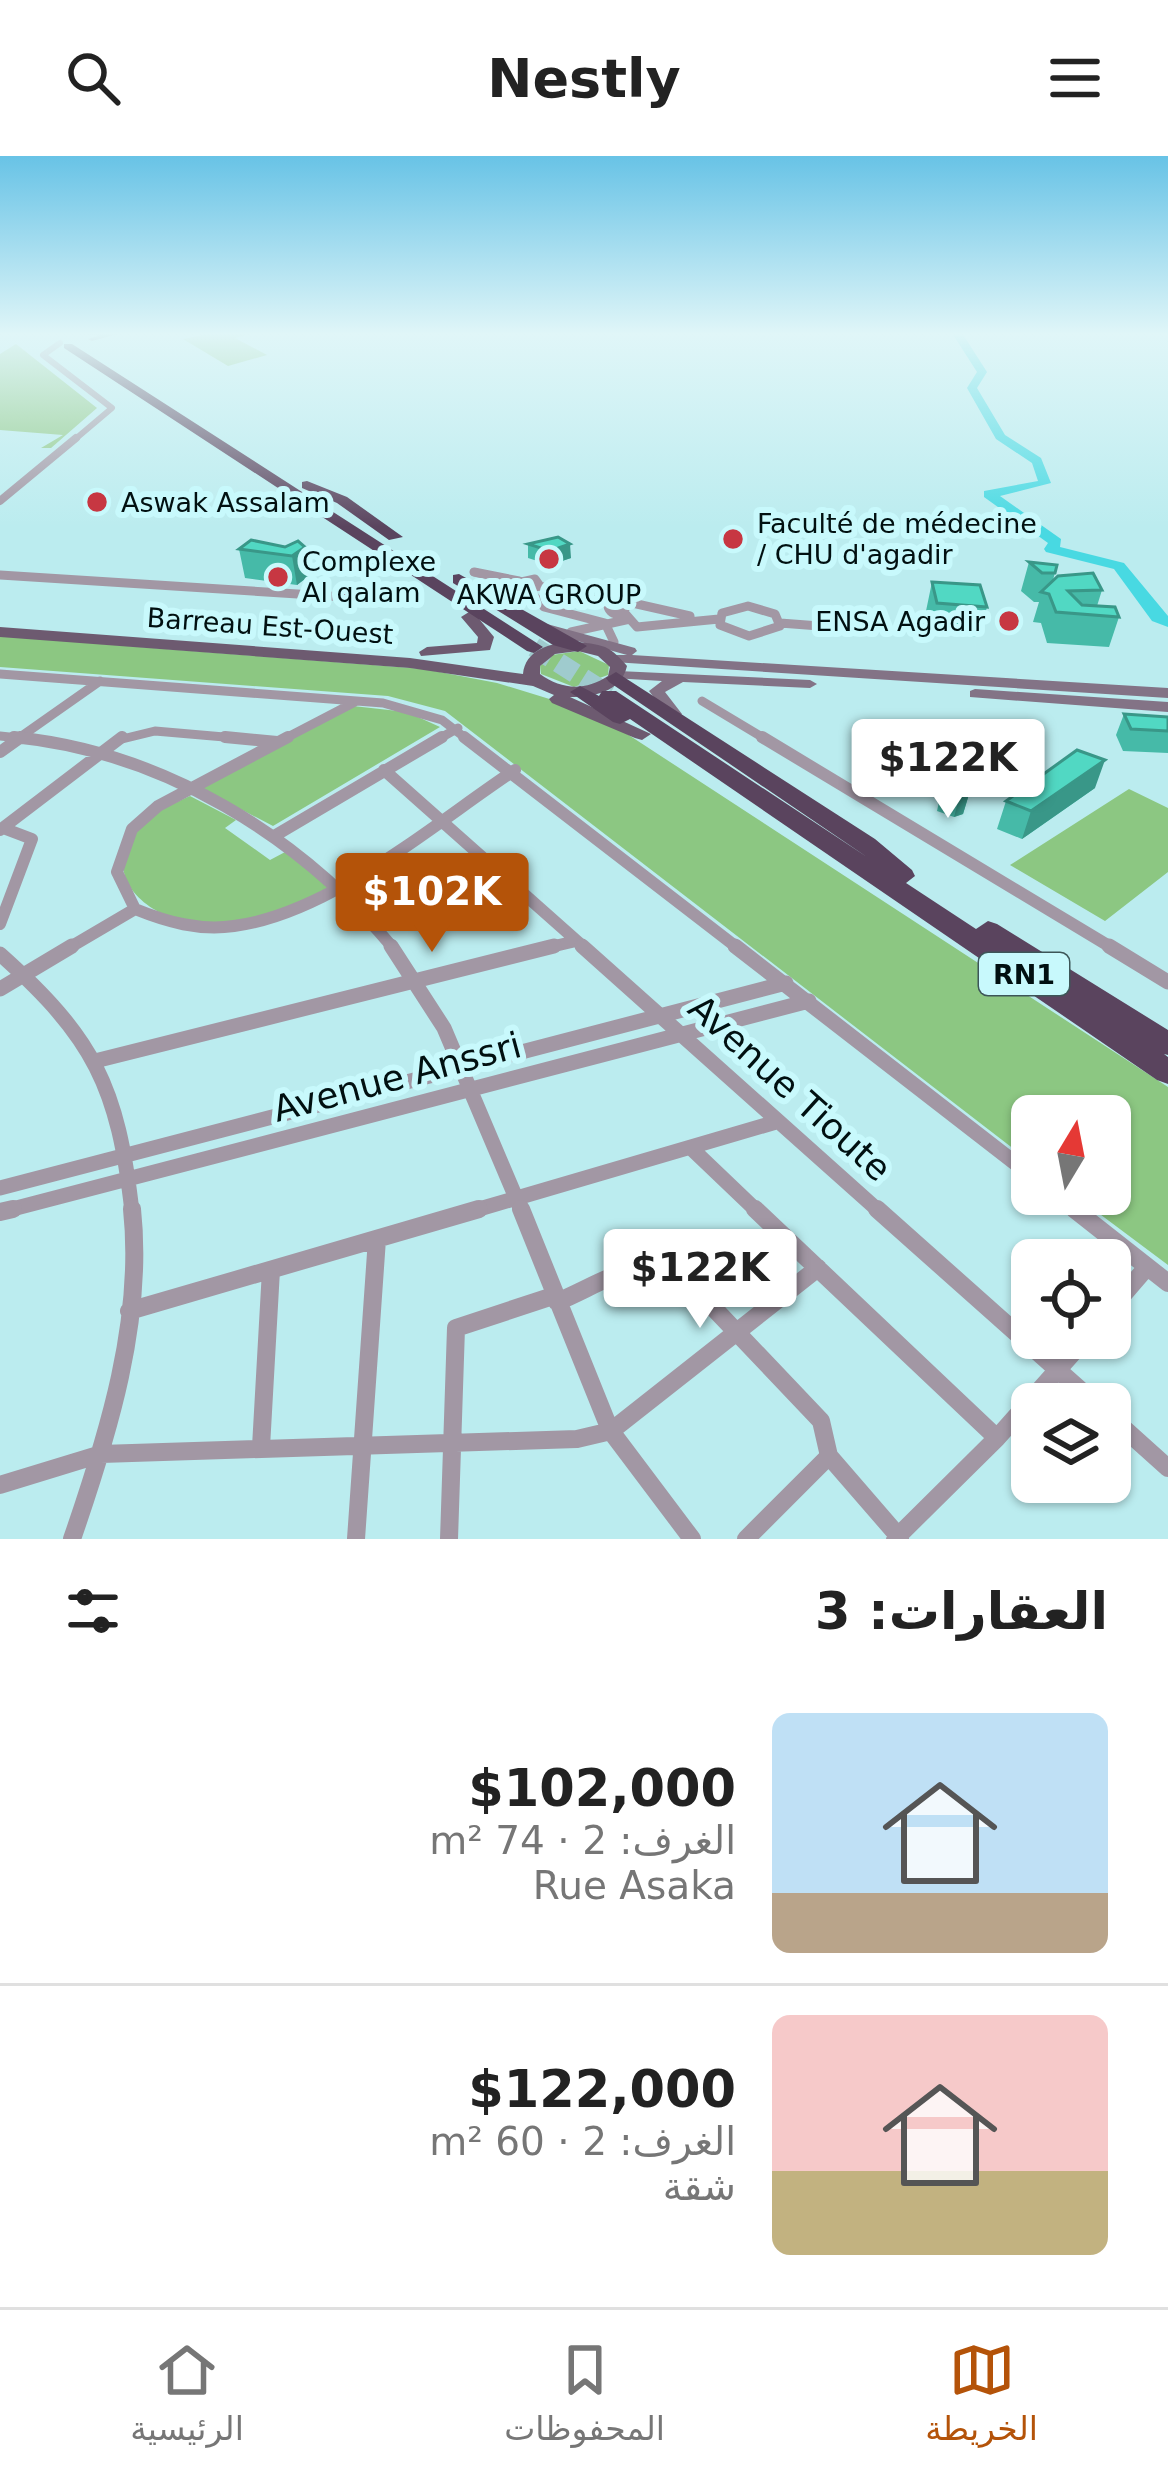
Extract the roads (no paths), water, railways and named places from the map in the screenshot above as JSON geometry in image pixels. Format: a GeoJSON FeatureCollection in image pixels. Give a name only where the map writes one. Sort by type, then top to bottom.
{"type":"FeatureCollection","features":[{"type":"Feature","properties":{"kind":"highway"},"geometry":{"type":"LineString","coordinates":[[167,398],[536,659]]}},
{"type":"Feature","properties":{"kind":"highway"},"geometry":{"type":"LineString","coordinates":[[173,398],[304,484],[536,659]]}},
{"type":"Feature","properties":{"kind":"highway"},"geometry":{"type":"LineString","coordinates":[[304,484],[341,500],[533,624],[574,639]]}},
{"type":"Feature","properties":{"kind":"highway"},"geometry":{"type":"LineString","coordinates":[[351,527],[355,540],[536,659]]}},
{"type":"Feature","properties":{"kind":"highway"},"geometry":{"type":"LineString","coordinates":[[580,692],[852,870],[872,878],[892,876],[875,849],[615,673]]}},
{"type":"Feature","properties":{"kind":"highway","name":"RN1"},"geometry":{"type":"LineString","coordinates":[[615,673],[1168,1072]]}},
{"type":"Feature","properties":{"kind":"highway","name":"RN1"},"geometry":{"type":"LineString","coordinates":[[892,876],[1168,1044]]}},
{"type":"Feature","properties":{"kind":"main road"},"geometry":{"type":"LineString","coordinates":[[427,652],[484,646],[488,639],[469,617]]}},
{"type":"Feature","properties":{"kind":"main road","name":"Barreau Est-Ouest"},"geometry":{"type":"LineString","coordinates":[[0,621],[536,659]]}},
{"type":"Feature","properties":{"kind":"main road"},"geometry":{"type":"LineString","coordinates":[[533,624],[696,670],[1168,707]]}},
{"type":"Feature","properties":{"kind":"main road","name":"Barreau Est-Ouest"},"geometry":{"type":"LineString","coordinates":[[0,632],[448,668],[536,659]]}},
{"type":"Feature","properties":{"kind":"main road"},"geometry":{"type":"LineString","coordinates":[[615,673],[574,639],[536,659],[554,690],[580,692],[615,673],[696,670],[1168,693]]}},
{"type":"Feature","properties":{"kind":"main road"},"geometry":{"type":"LineString","coordinates":[[448,668],[594,711],[642,734]]}},
{"type":"Feature","properties":{"kind":"main road"},"geometry":{"type":"LineString","coordinates":[[674,714],[657,694],[658,687],[696,670]]}},
{"type":"Feature","properties":{"kind":"street"},"geometry":{"type":"LineString","coordinates":[[0,501],[112,408],[98,398]]}},
{"type":"Feature","properties":{"kind":"street"},"geometry":{"type":"LineString","coordinates":[[474,572],[559,592],[569,607],[606,606],[718,619],[730,609],[754,607],[771,612],[780,622],[859,629]]}},
{"type":"Feature","properties":{"kind":"street"},"geometry":{"type":"LineString","coordinates":[[0,575],[345,597]]}},
{"type":"Feature","properties":{"kind":"street"},"geometry":{"type":"LineString","coordinates":[[529,586],[544,607],[605,623]]}},
{"type":"Feature","properties":{"kind":"street"},"geometry":{"type":"LineString","coordinates":[[752,592],[754,607]]}},
{"type":"Feature","properties":{"kind":"street"},"geometry":{"type":"LineString","coordinates":[[574,639],[627,610]]}},
{"type":"Feature","properties":{"kind":"street"},"geometry":{"type":"LineString","coordinates":[[627,610],[651,628],[690,616]]}},
{"type":"Feature","properties":{"kind":"street"},"geometry":{"type":"LineString","coordinates":[[718,619],[727,631],[747,640],[769,634],[780,622]]}},
{"type":"Feature","properties":{"kind":"street"},"geometry":{"type":"LineString","coordinates":[[605,623],[615,673]]}},
{"type":"Feature","properties":{"kind":"street"},"geometry":{"type":"LineString","coordinates":[[0,674],[356,701],[409,708],[458,728],[1011,1160]]}},
{"type":"Feature","properties":{"kind":"street"},"geometry":{"type":"LineString","coordinates":[[0,752],[100,681]]}},
{"type":"Feature","properties":{"kind":"street"},"geometry":{"type":"LineString","coordinates":[[356,701],[189,788],[132,829],[119,855],[122,890],[135,909],[191,929],[222,930],[287,915],[514,770]]}},
{"type":"Feature","properties":{"kind":"street"},"geometry":{"type":"LineString","coordinates":[[702,701],[1168,982]]}},
{"type":"Feature","properties":{"kind":"street"},"geometry":{"type":"LineString","coordinates":[[276,835],[458,728]]}},
{"type":"Feature","properties":{"kind":"street"},"geometry":{"type":"LineString","coordinates":[[2,829],[116,738],[139,732],[279,742]]}},
{"type":"Feature","properties":{"kind":"street"},"geometry":{"type":"LineString","coordinates":[[0,736],[93,755],[189,788],[276,835],[340,885],[422,981],[475,1087],[611,1431],[692,1539]]}},
{"type":"Feature","properties":{"kind":"street","name":"Avenue Tioute"},"geometry":{"type":"LineString","coordinates":[[384,770],[1073,1383]]}},
{"type":"Feature","properties":{"kind":"street"},"geometry":{"type":"LineString","coordinates":[[0,924],[11,913],[16,876],[32,839],[2,829]]}},
{"type":"Feature","properties":{"kind":"street"},"geometry":{"type":"LineString","coordinates":[[0,989],[135,909]]}},
{"type":"Feature","properties":{"kind":"street"},"geometry":{"type":"LineString","coordinates":[[95,1061],[576,941]]}},
{"type":"Feature","properties":{"kind":"street"},"geometry":{"type":"LineString","coordinates":[[0,954],[27,973],[70,1022],[95,1061],[132,1179],[129,1311],[101,1454],[72,1539]]}},
{"type":"Feature","properties":{"kind":"street","name":"Avenue Anssri"},"geometry":{"type":"LineString","coordinates":[[0,1188],[786,983]]}},
{"type":"Feature","properties":{"kind":"street","name":"Avenue Anssri"},"geometry":{"type":"LineString","coordinates":[[0,1212],[809,1001]]}},
{"type":"Feature","properties":{"kind":"street"},"geometry":{"type":"LineString","coordinates":[[129,1311],[776,1123]]}},
{"type":"Feature","properties":{"kind":"street"},"geometry":{"type":"LineString","coordinates":[[691,1148],[997,1438]]}},
{"type":"Feature","properties":{"kind":"street"},"geometry":{"type":"LineString","coordinates":[[1082,1215],[1168,1283]]}},
{"type":"Feature","properties":{"kind":"street"},"geometry":{"type":"LineString","coordinates":[[356,1539],[377,1239]]}},
{"type":"Feature","properties":{"kind":"street"},"geometry":{"type":"LineString","coordinates":[[449,1539],[456,1328],[470,1319],[555,1299],[639,1267],[659,1266],[687,1280],[741,1334],[820,1421],[829,1456],[898,1538],[1068,1359]]}},
{"type":"Feature","properties":{"kind":"street"},"geometry":{"type":"LineString","coordinates":[[1131,1286],[1148,1267]]}},
{"type":"Feature","properties":{"kind":"street"},"geometry":{"type":"LineString","coordinates":[[0,1485],[101,1454],[578,1439],[611,1431],[741,1334],[818,1268]]}},
{"type":"Feature","properties":{"kind":"street"},"geometry":{"type":"LineString","coordinates":[[261,1447],[272,1270]]}},
{"type":"Feature","properties":{"kind":"street"},"geometry":{"type":"LineString","coordinates":[[1131,1435],[1168,1468]]}},
{"type":"Feature","properties":{"kind":"street"},"geometry":{"type":"LineString","coordinates":[[746,1539],[829,1456]]}},
{"type":"Feature","properties":{"kind":"waterway"},"geometry":{"type":"LineString","coordinates":[[977,398],[1000,437],[1037,461],[1045,483],[989,494],[1056,542],[1051,549],[1119,566],[1158,618],[1168,622]]}},
{"type":"Feature","properties":{"kind":"tunnel"},"geometry":{"type":"LineString","coordinates":[[534,647],[609,695]]}},
{"type":"Feature","properties":{"kind":"place","name":"Aswak Assalam"},"geometry":{"type":"Point","coordinates":[97,502]}},
{"type":"Feature","properties":{"kind":"place","name":"Faculté de médecine / CHU d'agadir"},"geometry":{"type":"Point","coordinates":[733,539]}},
{"type":"Feature","properties":{"kind":"place","name":"AKWA GROUP"},"geometry":{"type":"Point","coordinates":[549,559]}},
{"type":"Feature","properties":{"kind":"place","name":"Complexe Al qalam"},"geometry":{"type":"Point","coordinates":[278,577]}},
{"type":"Feature","properties":{"kind":"place","name":"ENSA Agadir"},"geometry":{"type":"Point","coordinates":[1009,621]}}]}
